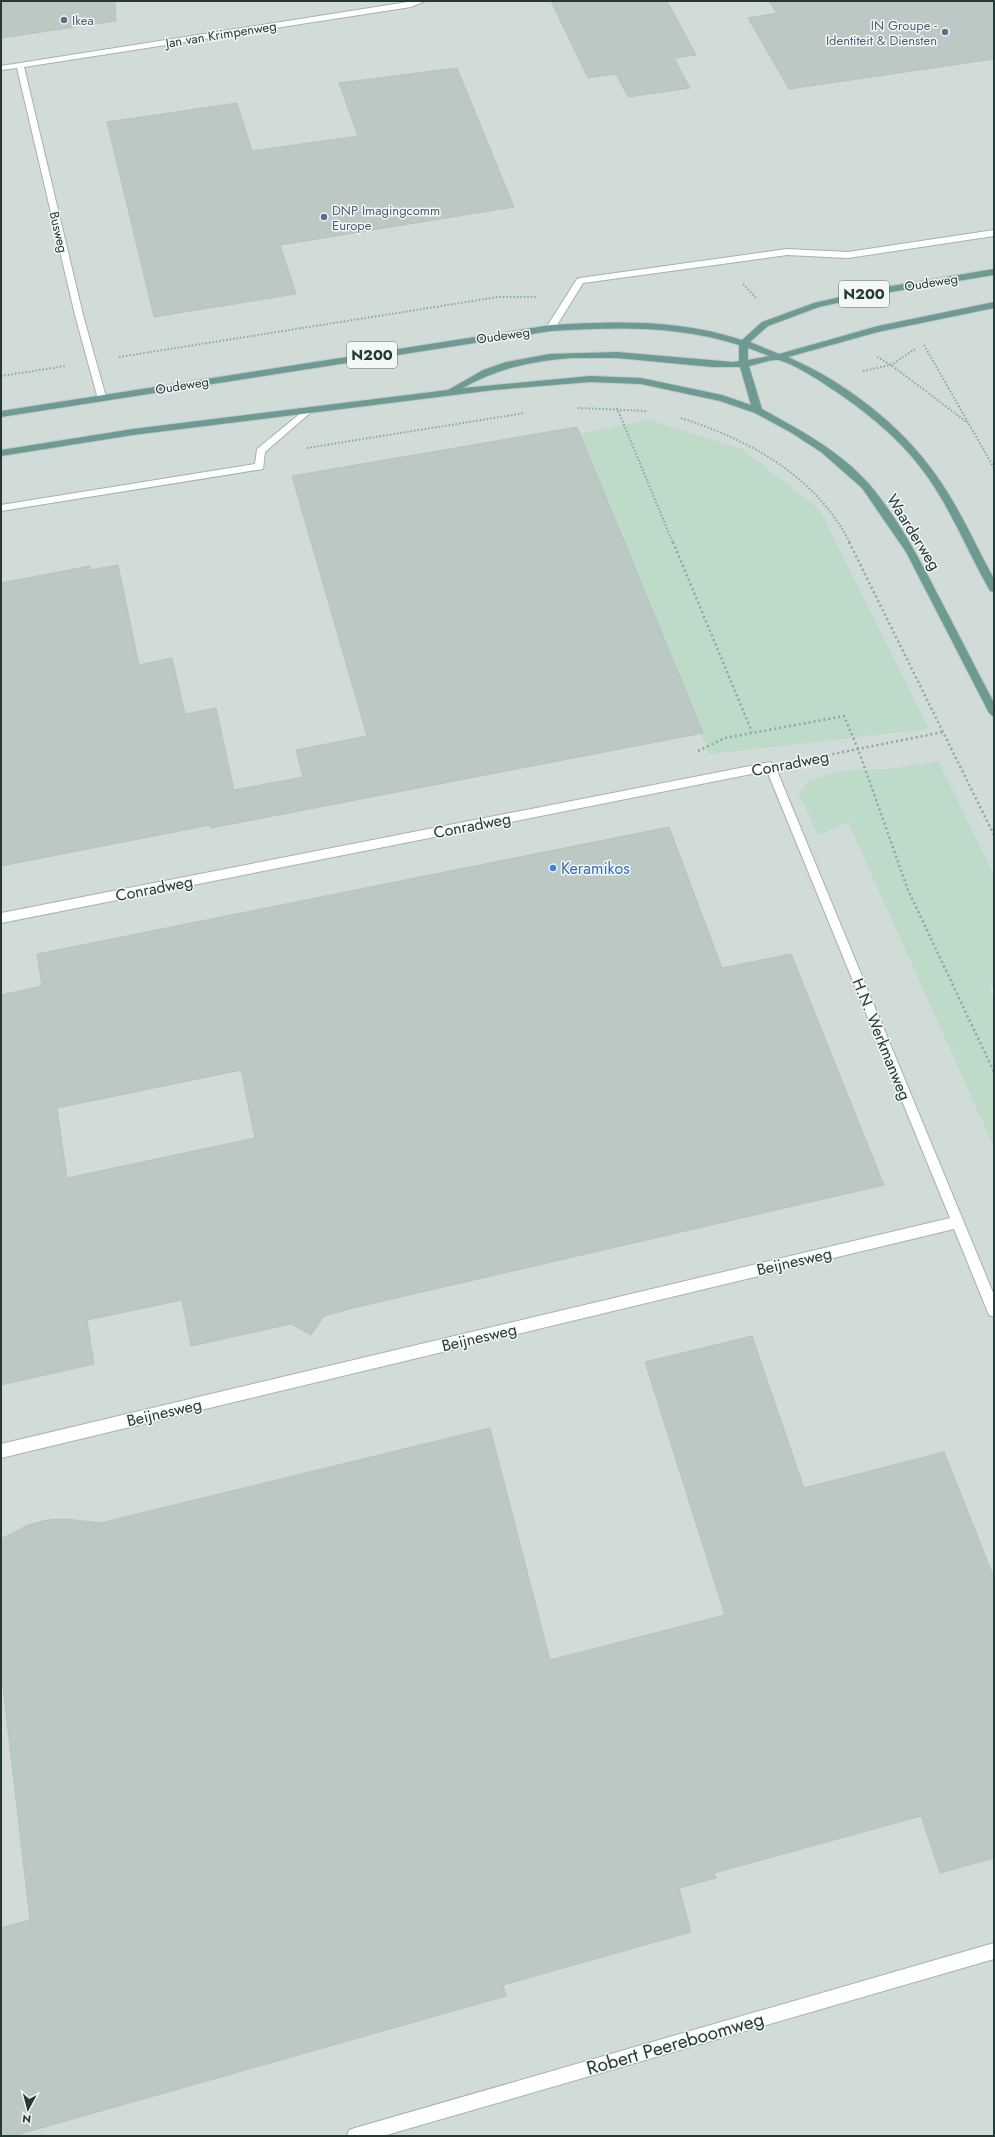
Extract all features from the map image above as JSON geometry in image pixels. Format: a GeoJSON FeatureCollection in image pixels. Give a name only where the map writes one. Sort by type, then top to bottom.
{"type":"FeatureCollection","features":[{"type":"Feature","properties":{"kind":"main road","name":"Oudeweg"},"geometry":{"type":"LineString","coordinates":[[1,414],[551,328],[624,325],[658,326],[692,329],[744,343],[765,324],[817,304],[879,291],[994,272]]}},
{"type":"Feature","properties":{"kind":"main road","name":"Oudeweg"},"geometry":{"type":"LineString","coordinates":[[443,395],[486,372],[498,368],[563,356],[624,354],[713,364],[743,364],[780,357],[868,331],[994,305]]}},
{"type":"Feature","properties":{"kind":"main road"},"geometry":{"type":"LineString","coordinates":[[758,411],[743,364],[742,354],[744,343],[780,357],[857,400],[907,446],[929,472],[994,588]]}},
{"type":"Feature","properties":{"kind":"main road","name":"Oudeweg"},"geometry":{"type":"LineString","coordinates":[[1,453],[133,432],[582,379],[619,380],[684,389],[742,404],[758,411]]}},
{"type":"Feature","properties":{"kind":"main road","name":"Waarderweg"},"geometry":{"type":"LineString","coordinates":[[758,411],[824,450],[864,486],[889,518],[910,552],[994,713]]}},
{"type":"Feature","properties":{"kind":"street","name":"Jan van Krimpenweg"},"geometry":{"type":"LineString","coordinates":[[1,68],[411,5],[421,1]]}},
{"type":"Feature","properties":{"kind":"street","name":"Busweg"},"geometry":{"type":"LineString","coordinates":[[20,65],[79,315],[101,398]]}},
{"type":"Feature","properties":{"kind":"street"},"geometry":{"type":"LineString","coordinates":[[551,328],[580,281],[787,252],[848,255],[994,233]]}},
{"type":"Feature","properties":{"kind":"street"},"geometry":{"type":"LineString","coordinates":[[1,508],[260,467],[260,451],[307,411]]}},
{"type":"Feature","properties":{"kind":"street","name":"Conradweg"},"geometry":{"type":"LineString","coordinates":[[1,918],[770,766]]}},
{"type":"Feature","properties":{"kind":"street","name":"H.N. Werkmanweg"},"geometry":{"type":"LineString","coordinates":[[770,766],[994,1310]]}},
{"type":"Feature","properties":{"kind":"street","name":"Beijnesweg"},"geometry":{"type":"LineString","coordinates":[[1,1451],[958,1222]]}},
{"type":"Feature","properties":{"kind":"street","name":"Robert Peereboomweg"},"geometry":{"type":"LineString","coordinates":[[355,2136],[994,1951]]}},
{"type":"Feature","properties":{"kind":"path"},"geometry":{"type":"LineString","coordinates":[[742,282],[749,281]]}},
{"type":"Feature","properties":{"kind":"path"},"geometry":{"type":"LineString","coordinates":[[1,376],[498,297],[569,297]]}},
{"type":"Feature","properties":{"kind":"path"},"geometry":{"type":"LineString","coordinates":[[923,344],[994,468]]}},
{"type":"Feature","properties":{"kind":"path"},"geometry":{"type":"LineString","coordinates":[[891,365],[968,423]]}},
{"type":"Feature","properties":{"kind":"path"},"geometry":{"type":"LineString","coordinates":[[575,408],[617,408],[652,411]]}},
{"type":"Feature","properties":{"kind":"path"},"geometry":{"type":"LineString","coordinates":[[617,408],[752,732]]}},
{"type":"Feature","properties":{"kind":"path"},"geometry":{"type":"LineString","coordinates":[[260,451],[315,447],[526,412]]}},
{"type":"Feature","properties":{"kind":"path"},"geometry":{"type":"LineString","coordinates":[[680,418],[739,439],[771,456],[805,483],[830,509],[843,530],[994,835]]}},
{"type":"Feature","properties":{"kind":"path"},"geometry":{"type":"LineString","coordinates":[[697,781],[686,758],[706,746],[725,738],[752,732],[844,716],[858,750],[908,890],[994,1072]]}},
{"type":"Feature","properties":{"kind":"path","name":"Conradweg"},"geometry":{"type":"LineString","coordinates":[[770,766],[858,750],[943,732]]}},
{"type":"Feature","properties":{"kind":"shaded area"},"geometry":{"type":"Polygon","coordinates":[[[1,1],[994,1],[994,2136],[1,2136],[1,1]]]}},
{"type":"Feature","properties":{"kind":"green space"},"geometry":{"type":"Polygon","coordinates":[[[649,420],[742,449],[820,510],[929,729],[709,754],[579,434],[649,420]]]}},
{"type":"Feature","properties":{"kind":"green space"},"geometry":{"type":"Polygon","coordinates":[[[938,761],[994,875],[994,987],[989,988],[994,997],[994,1147],[848,822],[818,835],[799,793],[809,780],[847,770],[890,769],[938,761]]]}},
{"type":"Feature","properties":{"kind":"building","name":"Ikea"},"geometry":{"type":"Polygon","coordinates":[[[1,1],[115,1],[116,21],[1,38],[1,1]]]}},
{"type":"Feature","properties":{"kind":"building"},"geometry":{"type":"Polygon","coordinates":[[[551,1],[667,1],[696,55],[674,58],[690,88],[628,97],[616,74],[588,78],[551,1]]]}},
{"type":"Feature","properties":{"kind":"building"},"geometry":{"type":"Polygon","coordinates":[[[769,1],[994,1],[994,59],[789,89],[748,18],[777,13],[769,1]]]}},
{"type":"Feature","properties":{"kind":"building"},"geometry":{"type":"Polygon","coordinates":[[[457,68],[514,207],[280,245],[296,294],[154,317],[107,122],[237,103],[252,151],[358,136],[339,83],[457,68]]]}},
{"type":"Feature","properties":{"kind":"building"},"geometry":{"type":"Polygon","coordinates":[[[577,427],[703,733],[211,828],[210,825],[1,866],[1,583],[90,566],[90,570],[118,565],[139,665],[172,658],[185,714],[216,708],[234,790],[303,777],[296,750],[367,736],[292,476],[577,427]]]}},
{"type":"Feature","properties":{"kind":"building"},"geometry":{"type":"Polygon","coordinates":[[[669,827],[722,968],[791,954],[884,1185],[353,1308],[324,1316],[311,1335],[291,1324],[191,1346],[182,1300],[87,1320],[94,1364],[1,1385],[1,995],[42,986],[37,954],[669,827]],[[241,1070],[57,1108],[67,1178],[255,1138],[241,1070]]]}},
{"type":"Feature","properties":{"kind":"building"},"geometry":{"type":"Polygon","coordinates":[[[752,1336],[804,1488],[944,1452],[994,1578],[994,1858],[940,1873],[921,1816],[714,1873],[716,1878],[679,1888],[691,1932],[503,1985],[506,1996],[13,2136],[1,2136],[1,1928],[30,1920],[1,1670],[1,1539],[28,1525],[47,1520],[67,1519],[100,1523],[490,1428],[550,1660],[725,1615],[645,1362],[752,1336]]]}},
{"type":"Feature","properties":{"kind":"place","name":"Ikea"},"geometry":{"type":"Point","coordinates":[64,20]}},
{"type":"Feature","properties":{"kind":"place","name":"IN Groupe - Identiteit & Diensten"},"geometry":{"type":"Point","coordinates":[945,32]}},
{"type":"Feature","properties":{"kind":"place","name":"DNP Imagingcomm Europe"},"geometry":{"type":"Point","coordinates":[324,217]}},
{"type":"Feature","properties":{"kind":"place","name":"Keramikos"},"geometry":{"type":"Point","coordinates":[553,868]}}]}
